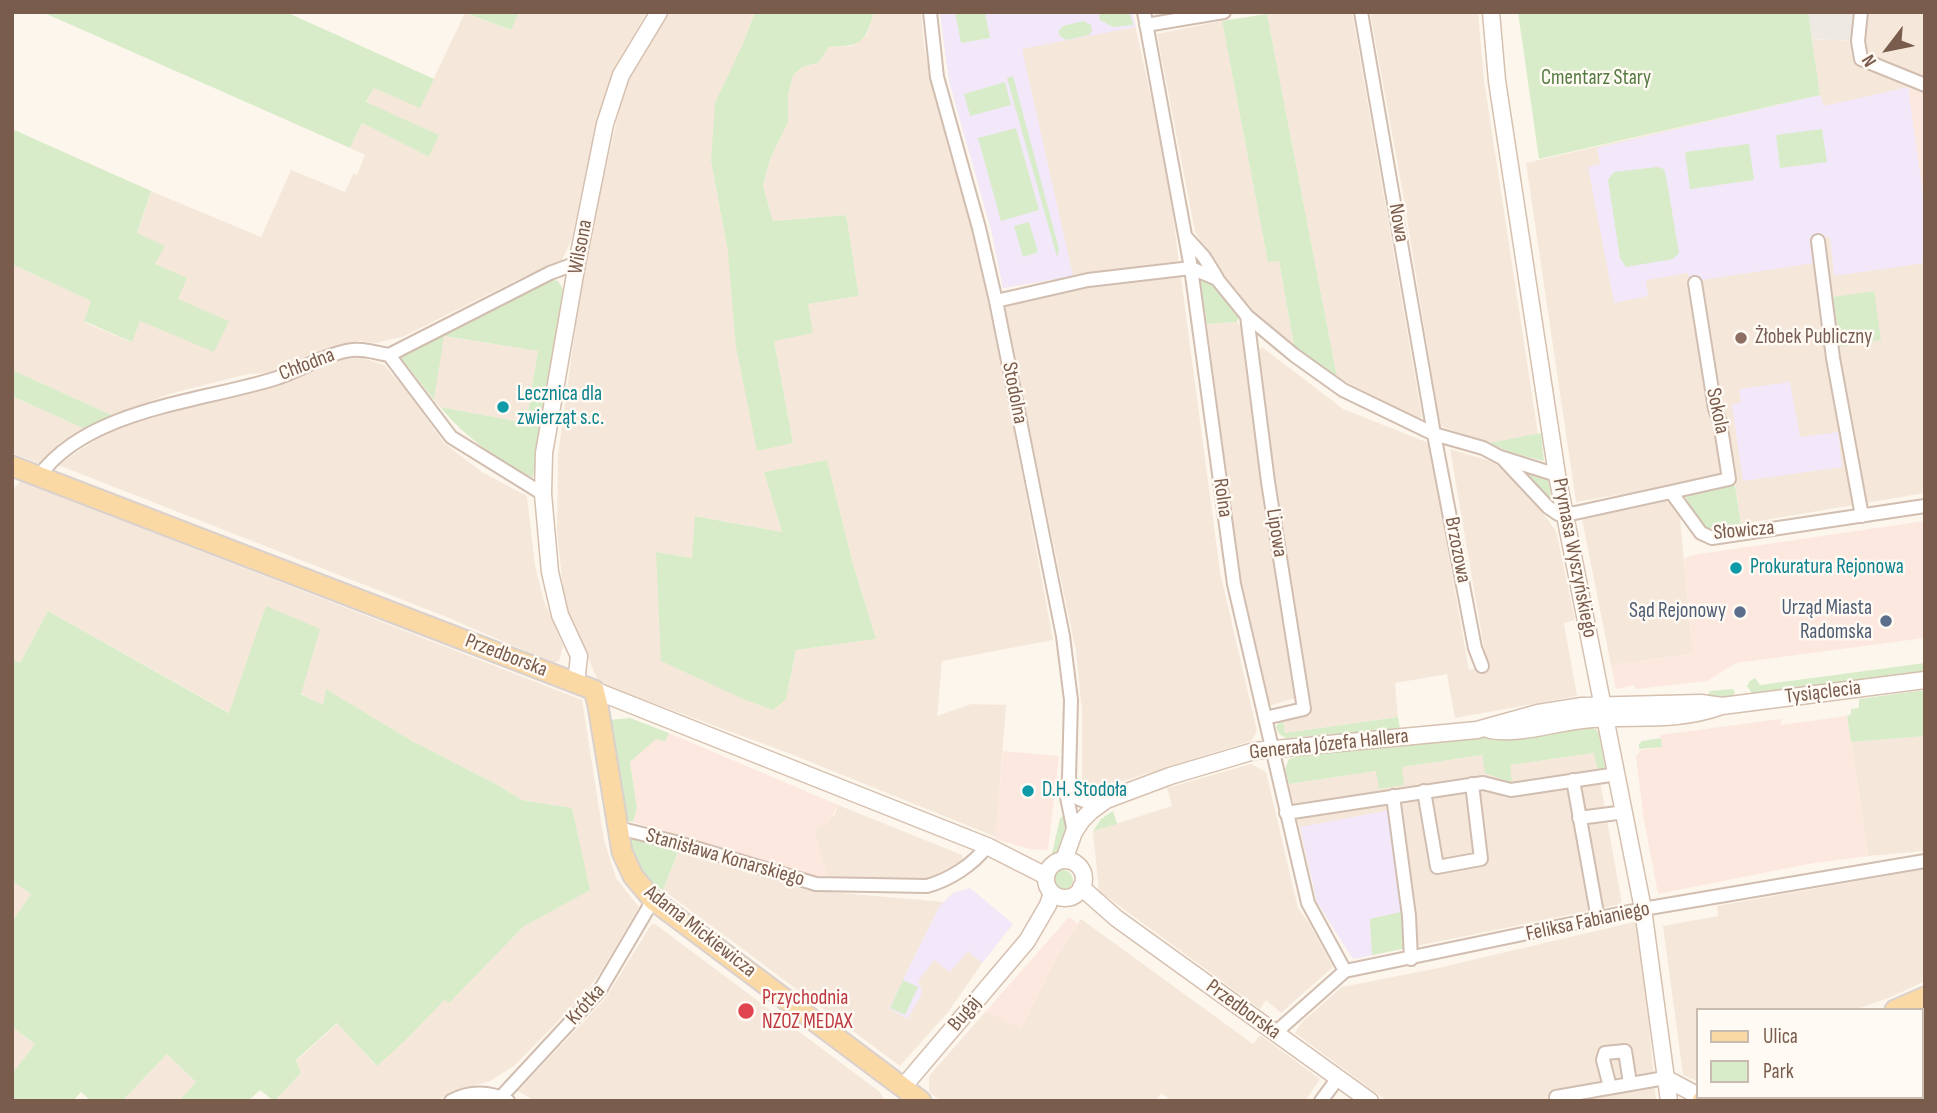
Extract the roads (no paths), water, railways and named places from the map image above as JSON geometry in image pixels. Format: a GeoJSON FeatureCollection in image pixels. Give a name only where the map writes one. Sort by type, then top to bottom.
{"type":"FeatureCollection","features":[{"type":"Feature","properties":{"kind":"main road","name":"Przedborska"},"geometry":{"type":"LineString","coordinates":[[12,466],[585,687]]}},
{"type":"Feature","properties":{"kind":"main road","name":"Adama Mickiewicza"},"geometry":{"type":"LineString","coordinates":[[585,687],[598,706],[627,866],[642,889],[910,1095]]}},
{"type":"Feature","properties":{"kind":"main road"},"geometry":{"type":"LineString","coordinates":[[1899,1008],[1925,996]]}},
{"type":"Feature","properties":{"kind":"street","name":"Wilsona"},"geometry":{"type":"LineString","coordinates":[[585,687],[579,656],[553,591],[543,494],[544,453],[577,263],[605,124],[621,75],[659,12]]}},
{"type":"Feature","properties":{"kind":"street","name":"Stodolna"},"geometry":{"type":"LineString","coordinates":[[930,12],[937,77],[996,300],[1063,636],[1071,699],[1067,801],[1074,832]]}},
{"type":"Feature","properties":{"kind":"street"},"geometry":{"type":"LineString","coordinates":[[1145,19],[1224,12]]}},
{"type":"Feature","properties":{"kind":"street","name":"Nowa"},"geometry":{"type":"LineString","coordinates":[[1361,12],[1434,434]]}},
{"type":"Feature","properties":{"kind":"street","name":"Prymasa Wyszyńskiego"},"geometry":{"type":"LineString","coordinates":[[1491,12],[1499,94],[1557,475],[1643,909],[1669,1101]]}},
{"type":"Feature","properties":{"kind":"street"},"geometry":{"type":"LineString","coordinates":[[1861,12],[1858,41],[1860,59],[1925,85]]}},
{"type":"Feature","properties":{"kind":"street","name":"Rolna"},"geometry":{"type":"LineString","coordinates":[[1145,19],[1186,236],[1234,584],[1308,903],[1345,971]]}},
{"type":"Feature","properties":{"kind":"street"},"geometry":{"type":"LineString","coordinates":[[1186,236],[1247,316],[1294,355],[1343,390],[1434,434],[1483,448],[1500,457],[1557,475]]}},
{"type":"Feature","properties":{"kind":"street"},"geometry":{"type":"LineString","coordinates":[[1818,242],[1833,358],[1862,516]]}},
{"type":"Feature","properties":{"kind":"street"},"geometry":{"type":"LineString","coordinates":[[543,494],[451,437],[389,355],[550,273],[577,263]]}},
{"type":"Feature","properties":{"kind":"street"},"geometry":{"type":"LineString","coordinates":[[996,300],[1088,280],[1191,268],[1217,279]]}},
{"type":"Feature","properties":{"kind":"street","name":"Sokola"},"geometry":{"type":"LineString","coordinates":[[1671,492],[1729,479],[1695,283]]}},
{"type":"Feature","properties":{"kind":"street","name":"Lipowa"},"geometry":{"type":"LineString","coordinates":[[1247,316],[1268,482],[1304,709],[1265,718]]}},
{"type":"Feature","properties":{"kind":"street","name":"Chłodna"},"geometry":{"type":"LineString","coordinates":[[39,476],[74,444],[127,416],[275,378],[346,351],[359,350],[389,355]]}},
{"type":"Feature","properties":{"kind":"street","name":"Brzozowa"},"geometry":{"type":"LineString","coordinates":[[1434,434],[1475,648],[1482,666]]}},
{"type":"Feature","properties":{"kind":"street"},"geometry":{"type":"LineString","coordinates":[[1500,457],[1558,514],[1566,515],[1671,492]]}},
{"type":"Feature","properties":{"kind":"street","name":"Słowicza"},"geometry":{"type":"LineString","coordinates":[[1671,492],[1696,527],[1712,538],[1925,506]]}},
{"type":"Feature","properties":{"kind":"street","name":"Tysiąclecia"},"geometry":{"type":"LineString","coordinates":[[1604,712],[1675,718],[1722,706],[1925,680]]}},
{"type":"Feature","properties":{"kind":"street","name":"Przedborska"},"geometry":{"type":"LineString","coordinates":[[585,687],[993,848],[1059,867]]}},
{"type":"Feature","properties":{"kind":"street","name":"Generała Józefa Hallera"},"geometry":{"type":"LineString","coordinates":[[1059,867],[1074,832],[1098,806],[1170,776],[1236,756],[1270,748],[1485,728],[1515,730],[1580,720],[1604,712]]}},
{"type":"Feature","properties":{"kind":"street"},"geometry":{"type":"LineString","coordinates":[[1286,813],[1472,784],[1483,783],[1511,790],[1618,774]]}},
{"type":"Feature","properties":{"kind":"street"},"geometry":{"type":"LineString","coordinates":[[1059,867],[1082,872],[1067,893],[1048,887],[1059,867],[1075,856],[1098,806],[1079,799],[1069,778]]}},
{"type":"Feature","properties":{"kind":"street"},"geometry":{"type":"LineString","coordinates":[[1573,780],[1598,919]]}},
{"type":"Feature","properties":{"kind":"street"},"geometry":{"type":"LineString","coordinates":[[1424,791],[1437,867],[1481,859],[1472,784]]}},
{"type":"Feature","properties":{"kind":"street"},"geometry":{"type":"LineString","coordinates":[[1393,796],[1409,916],[1411,959]]}},
{"type":"Feature","properties":{"kind":"street"},"geometry":{"type":"LineString","coordinates":[[1579,818],[1625,812]]}},
{"type":"Feature","properties":{"kind":"street","name":"Stanisława Konarskiego"},"geometry":{"type":"LineString","coordinates":[[618,828],[816,884],[927,886],[939,883],[993,848]]}},
{"type":"Feature","properties":{"kind":"street","name":"Feliksa Fabianiego"},"geometry":{"type":"LineString","coordinates":[[1345,971],[1643,909],[1925,861]]}},
{"type":"Feature","properties":{"kind":"street","name":"Przedborska"},"geometry":{"type":"LineString","coordinates":[[1067,893],[1116,918],[1370,1101]]}},
{"type":"Feature","properties":{"kind":"street","name":"Bugaj"},"geometry":{"type":"LineString","coordinates":[[910,1095],[1027,941],[1043,928],[1067,893]]}},
{"type":"Feature","properties":{"kind":"street","name":"Krótka"},"geometry":{"type":"LineString","coordinates":[[505,1099],[600,990],[653,900]]}},
{"type":"Feature","properties":{"kind":"street"},"geometry":{"type":"LineString","coordinates":[[1275,1033],[1345,971]]}},
{"type":"Feature","properties":{"kind":"street"},"geometry":{"type":"LineString","coordinates":[[1610,1087],[1603,1060],[1605,1053],[1625,1051],[1630,1083]]}},
{"type":"Feature","properties":{"kind":"street"},"geometry":{"type":"LineString","coordinates":[[1321,1101],[1338,1078]]}},
{"type":"Feature","properties":{"kind":"street"},"geometry":{"type":"LineString","coordinates":[[1556,1097],[1665,1078],[1696,1094]]}},
{"type":"Feature","properties":{"kind":"street"},"geometry":{"type":"LineString","coordinates":[[451,1101],[470,1094],[492,1094],[505,1099]]}},
{"type":"Feature","properties":{"kind":"place","name":"Żłobek Publiczny"},"geometry":{"type":"Point","coordinates":[1741,338]}},
{"type":"Feature","properties":{"kind":"place","name":"Lecznica dla zwierząt s.c."},"geometry":{"type":"Point","coordinates":[503,407]}},
{"type":"Feature","properties":{"kind":"place","name":"Prokuratura Rejonowa"},"geometry":{"type":"Point","coordinates":[1736,568]}},
{"type":"Feature","properties":{"kind":"place","name":"Sąd Rejonowy"},"geometry":{"type":"Point","coordinates":[1740,612]}},
{"type":"Feature","properties":{"kind":"place","name":"Urząd Miasta Radomska"},"geometry":{"type":"Point","coordinates":[1886,621]}},
{"type":"Feature","properties":{"kind":"place","name":"D.H. Stodoła"},"geometry":{"type":"Point","coordinates":[1028,791]}},
{"type":"Feature","properties":{"kind":"place","name":"Przychodnia NZOZ MEDAX"},"geometry":{"type":"Point","coordinates":[746,1011]}},
{"type":"Feature","properties":{"kind":"park label","name":"Cmentarz Stary"},"geometry":{"type":"Point","coordinates":[1596,79]}}]}
